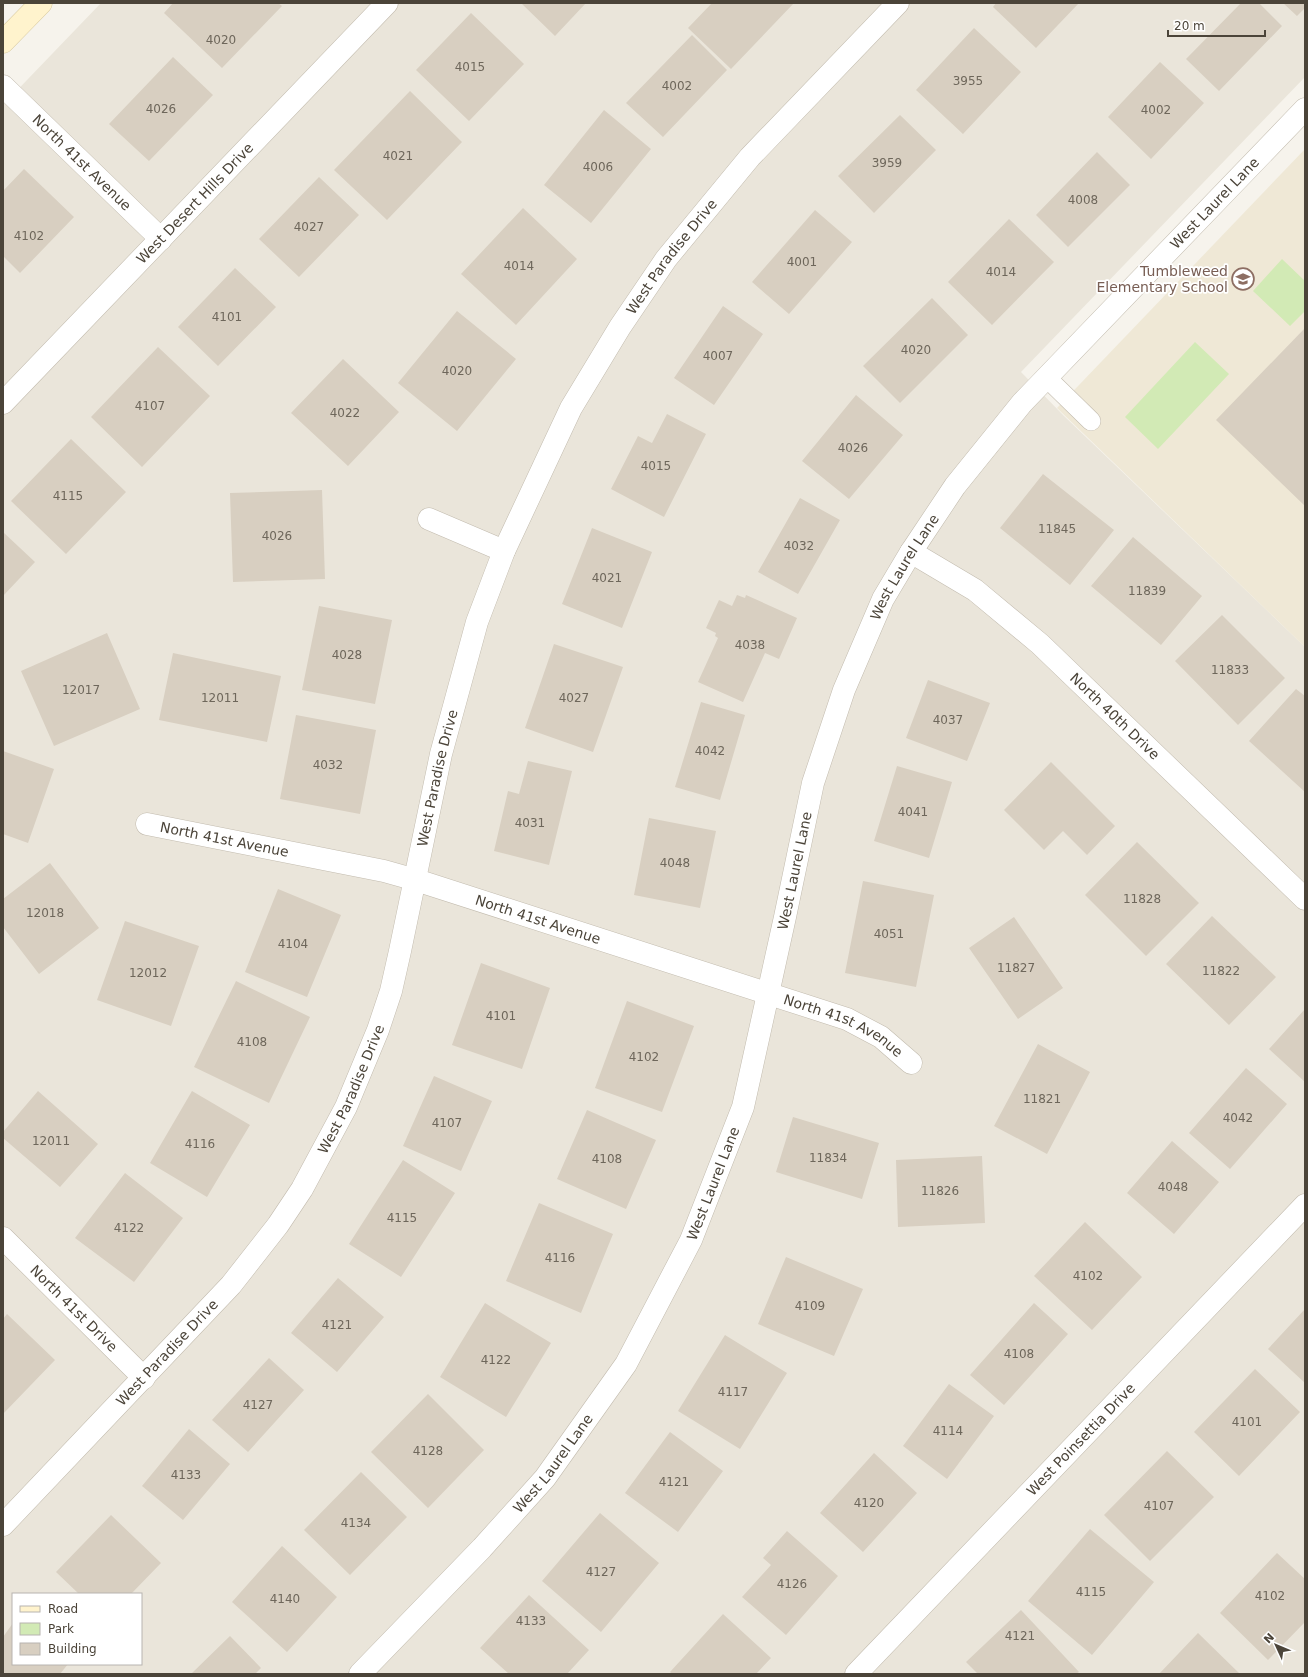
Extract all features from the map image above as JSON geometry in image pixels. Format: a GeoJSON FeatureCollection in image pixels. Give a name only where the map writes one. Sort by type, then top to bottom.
{"type":"FeatureCollection","features":[{"type":"Feature","properties":{"kind":"main road"},"geometry":{"type":"LineString","coordinates":[[3,42],[41,3]]}},
{"type":"Feature","properties":{"kind":"street","name":"West Desert Hills Drive"},"geometry":{"type":"LineString","coordinates":[[3,403],[387,3]]}},
{"type":"Feature","properties":{"kind":"street","name":"West Paradise Drive"},"geometry":{"type":"LineString","coordinates":[[3,1525],[231,1285],[254,1258],[302,1189],[324,1151],[346,1107],[378,1030],[391,991],[416,880],[441,754],[477,622],[504,551],[571,408],[620,327],[666,259],[750,157],[898,3]]}},
{"type":"Feature","properties":{"kind":"street","name":"North 41st Avenue"},"geometry":{"type":"LineString","coordinates":[[3,86],[161,239]]}},
{"type":"Feature","properties":{"kind":"street","name":"West Laurel Lane"},"geometry":{"type":"LineString","coordinates":[[360,1674],[482,1548],[545,1478],[626,1364],[691,1240],[743,1108],[786,917],[813,783],[844,690],[883,599],[911,552],[955,486],[1022,403],[1305,109]]}},
{"type":"Feature","properties":{"kind":"street"},"geometry":{"type":"LineString","coordinates":[[429,519],[504,551]]}},
{"type":"Feature","properties":{"kind":"street","name":"North 40th Drive"},"geometry":{"type":"LineString","coordinates":[[911,552],[975,590],[1040,644],[1305,899]]}},
{"type":"Feature","properties":{"kind":"street","name":"North 41st Avenue"},"geometry":{"type":"LineString","coordinates":[[147,824],[376,870],[416,880],[768,992],[847,1019],[864,1027],[886,1041],[911,1062]]}},
{"type":"Feature","properties":{"kind":"street","name":"West Poinsettia Drive"},"geometry":{"type":"LineString","coordinates":[[856,1674],[1305,1205]]}},
{"type":"Feature","properties":{"kind":"street","name":"North 41st Drive"},"geometry":{"type":"LineString","coordinates":[[3,1238],[144,1378]]}},
{"type":"Feature","properties":{"kind":"lane"},"geometry":{"type":"LineString","coordinates":[[1047,378],[1091,421]]}},
{"type":"Feature","properties":{"kind":"shaded area"},"geometry":{"type":"Polygon","coordinates":[[[101,3],[1305,3],[1305,77],[1021,372],[1064,416],[1305,647],[1305,1674],[3,1674],[3,105],[101,3]]]}},
{"type":"Feature","properties":{"kind":"shaded area","name":"Tumbleweed Elementary School"},"geometry":{"type":"Polygon","coordinates":[[[1305,149],[1305,647],[1057,408],[1305,149]]]}},
{"type":"Feature","properties":{"kind":"green space"},"geometry":{"type":"Polygon","coordinates":[[[1282,259],[1305,281],[1305,311],[1290,326],[1253,291],[1282,259]]]}},
{"type":"Feature","properties":{"kind":"green space"},"geometry":{"type":"Polygon","coordinates":[[[1195,342],[1229,374],[1158,449],[1125,417],[1195,342]]]}},
{"type":"Feature","properties":{"kind":"building"},"geometry":{"type":"Polygon","coordinates":[[[173,3],[278,3],[282,6],[222,68],[164,13],[173,3]]]}},
{"type":"Feature","properties":{"kind":"building"},"geometry":{"type":"Polygon","coordinates":[[[521,3],[586,3],[555,36],[521,3]]]}},
{"type":"Feature","properties":{"kind":"building"},"geometry":{"type":"Polygon","coordinates":[[[712,3],[794,3],[731,69],[688,28],[712,3]]]}},
{"type":"Feature","properties":{"kind":"building"},"geometry":{"type":"Polygon","coordinates":[[[996,3],[1079,3],[1036,48],[993,7],[996,3]]]}},
{"type":"Feature","properties":{"kind":"building"},"geometry":{"type":"Polygon","coordinates":[[[1241,3],[1259,3],[1282,26],[1219,91],[1186,59],[1241,3]]]}},
{"type":"Feature","properties":{"kind":"building"},"geometry":{"type":"Polygon","coordinates":[[[1283,3],[1305,3],[1305,8],[1297,16],[1283,3]]]}},
{"type":"Feature","properties":{"kind":"building"},"geometry":{"type":"Polygon","coordinates":[[[471,13],[524,64],[469,121],[416,70],[471,13]]]}},
{"type":"Feature","properties":{"kind":"building"},"geometry":{"type":"Polygon","coordinates":[[[974,28],[1021,72],[963,134],[916,90],[974,28]]]}},
{"type":"Feature","properties":{"kind":"building"},"geometry":{"type":"Polygon","coordinates":[[[692,35],[727,70],[663,137],[626,103],[692,35]]]}},
{"type":"Feature","properties":{"kind":"building"},"geometry":{"type":"Polygon","coordinates":[[[173,57],[213,95],[149,161],[109,124],[173,57]]]}},
{"type":"Feature","properties":{"kind":"building"},"geometry":{"type":"Polygon","coordinates":[[[1160,62],[1204,103],[1151,159],[1108,117],[1160,62]]]}},
{"type":"Feature","properties":{"kind":"building"},"geometry":{"type":"Polygon","coordinates":[[[410,91],[462,142],[387,220],[334,170],[410,91]]]}},
{"type":"Feature","properties":{"kind":"building"},"geometry":{"type":"Polygon","coordinates":[[[604,110],[651,149],[591,223],[544,185],[604,110]]]}},
{"type":"Feature","properties":{"kind":"building"},"geometry":{"type":"Polygon","coordinates":[[[900,115],[936,150],[874,213],[838,176],[900,115]]]}},
{"type":"Feature","properties":{"kind":"building"},"geometry":{"type":"Polygon","coordinates":[[[1097,152],[1130,185],[1068,247],[1036,215],[1097,152]]]}},
{"type":"Feature","properties":{"kind":"building"},"geometry":{"type":"Polygon","coordinates":[[[24,169],[74,217],[20,273],[3,256],[3,191],[24,169]]]}},
{"type":"Feature","properties":{"kind":"building"},"geometry":{"type":"Polygon","coordinates":[[[319,177],[359,215],[299,277],[259,239],[319,177]]]}},
{"type":"Feature","properties":{"kind":"building"},"geometry":{"type":"Polygon","coordinates":[[[523,208],[577,259],[516,325],[461,274],[523,208]]]}},
{"type":"Feature","properties":{"kind":"building"},"geometry":{"type":"Polygon","coordinates":[[[815,210],[852,242],[789,314],[752,282],[815,210]]]}},
{"type":"Feature","properties":{"kind":"building"},"geometry":{"type":"Polygon","coordinates":[[[1009,219],[1054,262],[992,325],[948,282],[1009,219]]]}},
{"type":"Feature","properties":{"kind":"building"},"geometry":{"type":"Polygon","coordinates":[[[235,268],[276,307],[218,366],[178,327],[235,268]]]}},
{"type":"Feature","properties":{"kind":"building"},"geometry":{"type":"Polygon","coordinates":[[[932,298],[968,335],[900,403],[863,366],[932,298]]]}},
{"type":"Feature","properties":{"kind":"building"},"geometry":{"type":"Polygon","coordinates":[[[723,306],[763,334],[714,405],[674,378],[723,306]]]}},
{"type":"Feature","properties":{"kind":"building"},"geometry":{"type":"Polygon","coordinates":[[[457,311],[516,359],[457,431],[398,383],[457,311]]]}},
{"type":"Feature","properties":{"kind":"building"},"geometry":{"type":"Polygon","coordinates":[[[1305,328],[1305,506],[1216,420],[1305,328]]]}},
{"type":"Feature","properties":{"kind":"building"},"geometry":{"type":"Polygon","coordinates":[[[158,347],[210,396],[142,467],[91,417],[158,347]]]}},
{"type":"Feature","properties":{"kind":"building"},"geometry":{"type":"Polygon","coordinates":[[[343,359],[399,412],[348,466],[291,413],[343,359]]]}},
{"type":"Feature","properties":{"kind":"building"},"geometry":{"type":"Polygon","coordinates":[[[856,395],[903,435],[849,499],[802,461],[856,395]]]}},
{"type":"Feature","properties":{"kind":"building"},"geometry":{"type":"Polygon","coordinates":[[[667,414],[706,434],[664,517],[611,489],[638,436],[652,443],[667,414]]]}},
{"type":"Feature","properties":{"kind":"building"},"geometry":{"type":"Polygon","coordinates":[[[71,439],[126,492],[66,554],[11,501],[71,439]]]}},
{"type":"Feature","properties":{"kind":"building"},"geometry":{"type":"Polygon","coordinates":[[[1043,474],[1114,530],[1070,585],[1000,528],[1043,474]]]}},
{"type":"Feature","properties":{"kind":"building"},"geometry":{"type":"Polygon","coordinates":[[[322,490],[325,579],[233,582],[230,493],[322,490]]]}},
{"type":"Feature","properties":{"kind":"building"},"geometry":{"type":"Polygon","coordinates":[[[800,498],[840,520],[798,594],[758,572],[800,498]]]}},
{"type":"Feature","properties":{"kind":"building"},"geometry":{"type":"Polygon","coordinates":[[[592,528],[652,552],[622,628],[562,604],[592,528]]]}},
{"type":"Feature","properties":{"kind":"building"},"geometry":{"type":"Polygon","coordinates":[[[3,532],[35,562],[3,596],[3,532]]]}},
{"type":"Feature","properties":{"kind":"building"},"geometry":{"type":"Polygon","coordinates":[[[1133,537],[1202,596],[1161,645],[1091,586],[1133,537]]]}},
{"type":"Feature","properties":{"kind":"building"},"geometry":{"type":"Polygon","coordinates":[[[737,595],[745,598],[746,595],[797,618],[779,659],[765,653],[743,702],[698,682],[718,638],[715,636],[716,633],[706,628],[719,600],[732,606],[737,595]]]}},
{"type":"Feature","properties":{"kind":"building"},"geometry":{"type":"Polygon","coordinates":[[[319,606],[392,620],[375,704],[302,690],[319,606]]]}},
{"type":"Feature","properties":{"kind":"building"},"geometry":{"type":"Polygon","coordinates":[[[1222,615],[1285,678],[1238,725],[1175,661],[1222,615]]]}},
{"type":"Feature","properties":{"kind":"building"},"geometry":{"type":"Polygon","coordinates":[[[107,633],[140,709],[54,746],[21,671],[107,633]]]}},
{"type":"Feature","properties":{"kind":"building"},"geometry":{"type":"Polygon","coordinates":[[[554,644],[623,667],[593,752],[525,728],[554,644]]]}},
{"type":"Feature","properties":{"kind":"building"},"geometry":{"type":"Polygon","coordinates":[[[173,653],[281,676],[267,742],[159,720],[173,653]]]}},
{"type":"Feature","properties":{"kind":"building"},"geometry":{"type":"Polygon","coordinates":[[[928,680],[990,703],[967,761],[906,738],[928,680]]]}},
{"type":"Feature","properties":{"kind":"building"},"geometry":{"type":"Polygon","coordinates":[[[1296,689],[1305,696],[1305,792],[1249,741],[1296,689]]]}},
{"type":"Feature","properties":{"kind":"building"},"geometry":{"type":"Polygon","coordinates":[[[701,702],[745,715],[720,800],[675,787],[701,702]]]}},
{"type":"Feature","properties":{"kind":"building"},"geometry":{"type":"Polygon","coordinates":[[[296,715],[376,730],[360,814],[280,799],[296,715]]]}},
{"type":"Feature","properties":{"kind":"building"},"geometry":{"type":"Polygon","coordinates":[[[3,751],[54,769],[28,843],[3,834],[3,751]]]}},
{"type":"Feature","properties":{"kind":"building"},"geometry":{"type":"Polygon","coordinates":[[[528,761],[572,771],[549,865],[494,851],[508,791],[519,794],[528,761]]]}},
{"type":"Feature","properties":{"kind":"building"},"geometry":{"type":"Polygon","coordinates":[[[1051,762],[1115,826],[1087,855],[1063,831],[1044,850],[1004,810],[1051,762]]]}},
{"type":"Feature","properties":{"kind":"building"},"geometry":{"type":"Polygon","coordinates":[[[897,766],[952,782],[929,858],[874,841],[897,766]]]}},
{"type":"Feature","properties":{"kind":"building"},"geometry":{"type":"Polygon","coordinates":[[[649,818],[716,831],[700,908],[634,895],[649,818]]]}},
{"type":"Feature","properties":{"kind":"building"},"geometry":{"type":"Polygon","coordinates":[[[1137,842],[1199,903],[1146,956],[1085,895],[1137,842]]]}},
{"type":"Feature","properties":{"kind":"building"},"geometry":{"type":"Polygon","coordinates":[[[50,863],[99,928],[39,974],[3,927],[3,899],[50,863]]]}},
{"type":"Feature","properties":{"kind":"building"},"geometry":{"type":"Polygon","coordinates":[[[863,881],[934,895],[916,987],[845,973],[863,881]]]}},
{"type":"Feature","properties":{"kind":"building"},"geometry":{"type":"Polygon","coordinates":[[[278,889],[341,915],[307,997],[245,972],[278,889]]]}},
{"type":"Feature","properties":{"kind":"building"},"geometry":{"type":"Polygon","coordinates":[[[1212,916],[1276,977],[1229,1025],[1166,964],[1212,916]]]}},
{"type":"Feature","properties":{"kind":"building"},"geometry":{"type":"Polygon","coordinates":[[[1014,917],[1063,988],[1018,1019],[969,948],[1014,917]]]}},
{"type":"Feature","properties":{"kind":"building"},"geometry":{"type":"Polygon","coordinates":[[[125,921],[199,946],[171,1026],[97,1000],[125,921]]]}},
{"type":"Feature","properties":{"kind":"building"},"geometry":{"type":"Polygon","coordinates":[[[481,963],[550,988],[522,1069],[452,1045],[481,963]]]}},
{"type":"Feature","properties":{"kind":"building"},"geometry":{"type":"Polygon","coordinates":[[[236,981],[310,1017],[269,1103],[194,1067],[236,981]]]}},
{"type":"Feature","properties":{"kind":"building"},"geometry":{"type":"Polygon","coordinates":[[[627,1001],[694,1026],[662,1112],[595,1088],[627,1001]]]}},
{"type":"Feature","properties":{"kind":"building"},"geometry":{"type":"Polygon","coordinates":[[[1305,1009],[1305,1082],[1269,1049],[1305,1009]]]}},
{"type":"Feature","properties":{"kind":"building"},"geometry":{"type":"Polygon","coordinates":[[[1038,1044],[1090,1072],[1047,1154],[994,1126],[1038,1044]]]}},
{"type":"Feature","properties":{"kind":"building"},"geometry":{"type":"Polygon","coordinates":[[[1246,1068],[1287,1104],[1230,1169],[1189,1133],[1246,1068]]]}},
{"type":"Feature","properties":{"kind":"building"},"geometry":{"type":"Polygon","coordinates":[[[434,1076],[492,1101],[461,1171],[403,1146],[434,1076]]]}},
{"type":"Feature","properties":{"kind":"building"},"geometry":{"type":"Polygon","coordinates":[[[38,1091],[98,1144],[60,1187],[3,1138],[3,1132],[38,1091]]]}},
{"type":"Feature","properties":{"kind":"building"},"geometry":{"type":"Polygon","coordinates":[[[192,1091],[250,1125],[207,1197],[150,1163],[192,1091]]]}},
{"type":"Feature","properties":{"kind":"building"},"geometry":{"type":"Polygon","coordinates":[[[587,1110],[656,1140],[626,1209],[557,1179],[587,1110]]]}},
{"type":"Feature","properties":{"kind":"building"},"geometry":{"type":"Polygon","coordinates":[[[793,1117],[879,1143],[862,1199],[776,1172],[793,1117]]]}},
{"type":"Feature","properties":{"kind":"building"},"geometry":{"type":"Polygon","coordinates":[[[1172,1141],[1219,1182],[1174,1234],[1127,1193],[1172,1141]]]}},
{"type":"Feature","properties":{"kind":"building"},"geometry":{"type":"Polygon","coordinates":[[[982,1156],[985,1223],[898,1227],[896,1160],[982,1156]]]}},
{"type":"Feature","properties":{"kind":"building"},"geometry":{"type":"Polygon","coordinates":[[[403,1160],[455,1193],[401,1277],[349,1244],[403,1160]]]}},
{"type":"Feature","properties":{"kind":"building"},"geometry":{"type":"Polygon","coordinates":[[[125,1173],[183,1218],[134,1282],[75,1238],[125,1173]]]}},
{"type":"Feature","properties":{"kind":"building"},"geometry":{"type":"Polygon","coordinates":[[[539,1203],[613,1234],[581,1313],[506,1281],[539,1203]]]}},
{"type":"Feature","properties":{"kind":"building"},"geometry":{"type":"Polygon","coordinates":[[[1085,1222],[1142,1277],[1092,1330],[1034,1276],[1085,1222]]]}},
{"type":"Feature","properties":{"kind":"building"},"geometry":{"type":"Polygon","coordinates":[[[786,1257],[863,1289],[834,1356],[758,1324],[786,1257]]]}},
{"type":"Feature","properties":{"kind":"building"},"geometry":{"type":"Polygon","coordinates":[[[338,1278],[384,1317],[337,1372],[291,1333],[338,1278]]]}},
{"type":"Feature","properties":{"kind":"building"},"geometry":{"type":"Polygon","coordinates":[[[485,1303],[551,1343],[506,1417],[440,1377],[485,1303]]]}},
{"type":"Feature","properties":{"kind":"building"},"geometry":{"type":"Polygon","coordinates":[[[1034,1303],[1068,1334],[1004,1405],[970,1375],[1034,1303]]]}},
{"type":"Feature","properties":{"kind":"building"},"geometry":{"type":"Polygon","coordinates":[[[1305,1309],[1305,1383],[1268,1349],[1305,1309]]]}},
{"type":"Feature","properties":{"kind":"building"},"geometry":{"type":"Polygon","coordinates":[[[7,1314],[55,1360],[3,1414],[3,1319],[7,1314]]]}},
{"type":"Feature","properties":{"kind":"building"},"geometry":{"type":"Polygon","coordinates":[[[725,1335],[787,1373],[740,1449],[678,1411],[725,1335]]]}},
{"type":"Feature","properties":{"kind":"building"},"geometry":{"type":"Polygon","coordinates":[[[269,1358],[304,1390],[248,1452],[212,1420],[269,1358]]]}},
{"type":"Feature","properties":{"kind":"building"},"geometry":{"type":"Polygon","coordinates":[[[1255,1369],[1300,1412],[1239,1476],[1194,1432],[1255,1369]]]}},
{"type":"Feature","properties":{"kind":"building"},"geometry":{"type":"Polygon","coordinates":[[[949,1384],[994,1416],[947,1479],[903,1446],[949,1384]]]}},
{"type":"Feature","properties":{"kind":"building"},"geometry":{"type":"Polygon","coordinates":[[[428,1394],[484,1450],[428,1508],[371,1452],[428,1394]]]}},
{"type":"Feature","properties":{"kind":"building"},"geometry":{"type":"Polygon","coordinates":[[[189,1429],[230,1464],[183,1520],[142,1486],[189,1429]]]}},
{"type":"Feature","properties":{"kind":"building"},"geometry":{"type":"Polygon","coordinates":[[[670,1432],[723,1471],[678,1532],[625,1493],[670,1432]]]}},
{"type":"Feature","properties":{"kind":"building"},"geometry":{"type":"Polygon","coordinates":[[[1167,1451],[1214,1497],[1150,1561],[1104,1515],[1167,1451]]]}},
{"type":"Feature","properties":{"kind":"building"},"geometry":{"type":"Polygon","coordinates":[[[874,1453],[917,1493],[863,1552],[820,1513],[874,1453]]]}},
{"type":"Feature","properties":{"kind":"building"},"geometry":{"type":"Polygon","coordinates":[[[361,1472],[407,1517],[350,1575],[304,1530],[361,1472]]]}},
{"type":"Feature","properties":{"kind":"building"},"geometry":{"type":"Polygon","coordinates":[[[600,1513],[659,1563],[601,1632],[542,1581],[600,1513]]]}},
{"type":"Feature","properties":{"kind":"building"},"geometry":{"type":"Polygon","coordinates":[[[111,1515],[161,1563],[132,1593],[78,1593],[56,1572],[111,1515]]]}},
{"type":"Feature","properties":{"kind":"building"},"geometry":{"type":"Polygon","coordinates":[[[1090,1529],[1154,1582],[1092,1655],[1028,1601],[1090,1529]]]}},
{"type":"Feature","properties":{"kind":"building"},"geometry":{"type":"Polygon","coordinates":[[[787,1531],[838,1576],[786,1635],[742,1597],[771,1565],[763,1558],[787,1531]]]}},
{"type":"Feature","properties":{"kind":"building"},"geometry":{"type":"Polygon","coordinates":[[[282,1546],[337,1597],[287,1652],[232,1602],[282,1546]]]}},
{"type":"Feature","properties":{"kind":"building"},"geometry":{"type":"Polygon","coordinates":[[[1277,1553],[1305,1579],[1305,1622],[1268,1660],[1220,1613],[1277,1553]]]}},
{"type":"Feature","properties":{"kind":"building"},"geometry":{"type":"Polygon","coordinates":[[[529,1595],[589,1650],[567,1674],[509,1674],[480,1648],[529,1595]]]}},
{"type":"Feature","properties":{"kind":"building"},"geometry":{"type":"Polygon","coordinates":[[[1021,1610],[1079,1672],[1076,1674],[978,1674],[966,1662],[1021,1610]]]}},
{"type":"Feature","properties":{"kind":"building"},"geometry":{"type":"Polygon","coordinates":[[[723,1614],[771,1658],[756,1674],[672,1674],[670,1672],[723,1614]]]}},
{"type":"Feature","properties":{"kind":"building"},"geometry":{"type":"Polygon","coordinates":[[[12,1624],[12,1665],[67,1665],[60,1674],[3,1674],[3,1637],[12,1624]]]}},
{"type":"Feature","properties":{"kind":"building"},"geometry":{"type":"Polygon","coordinates":[[[1198,1633],[1240,1674],[1159,1674],[1198,1633]]]}},
{"type":"Feature","properties":{"kind":"building"},"geometry":{"type":"Polygon","coordinates":[[[230,1636],[261,1668],[255,1674],[191,1674],[230,1636]]]}},
{"type":"Feature","properties":{"kind":"place","name":"Tumbleweed Elementary School"},"geometry":{"type":"Point","coordinates":[1243,279]}}]}
